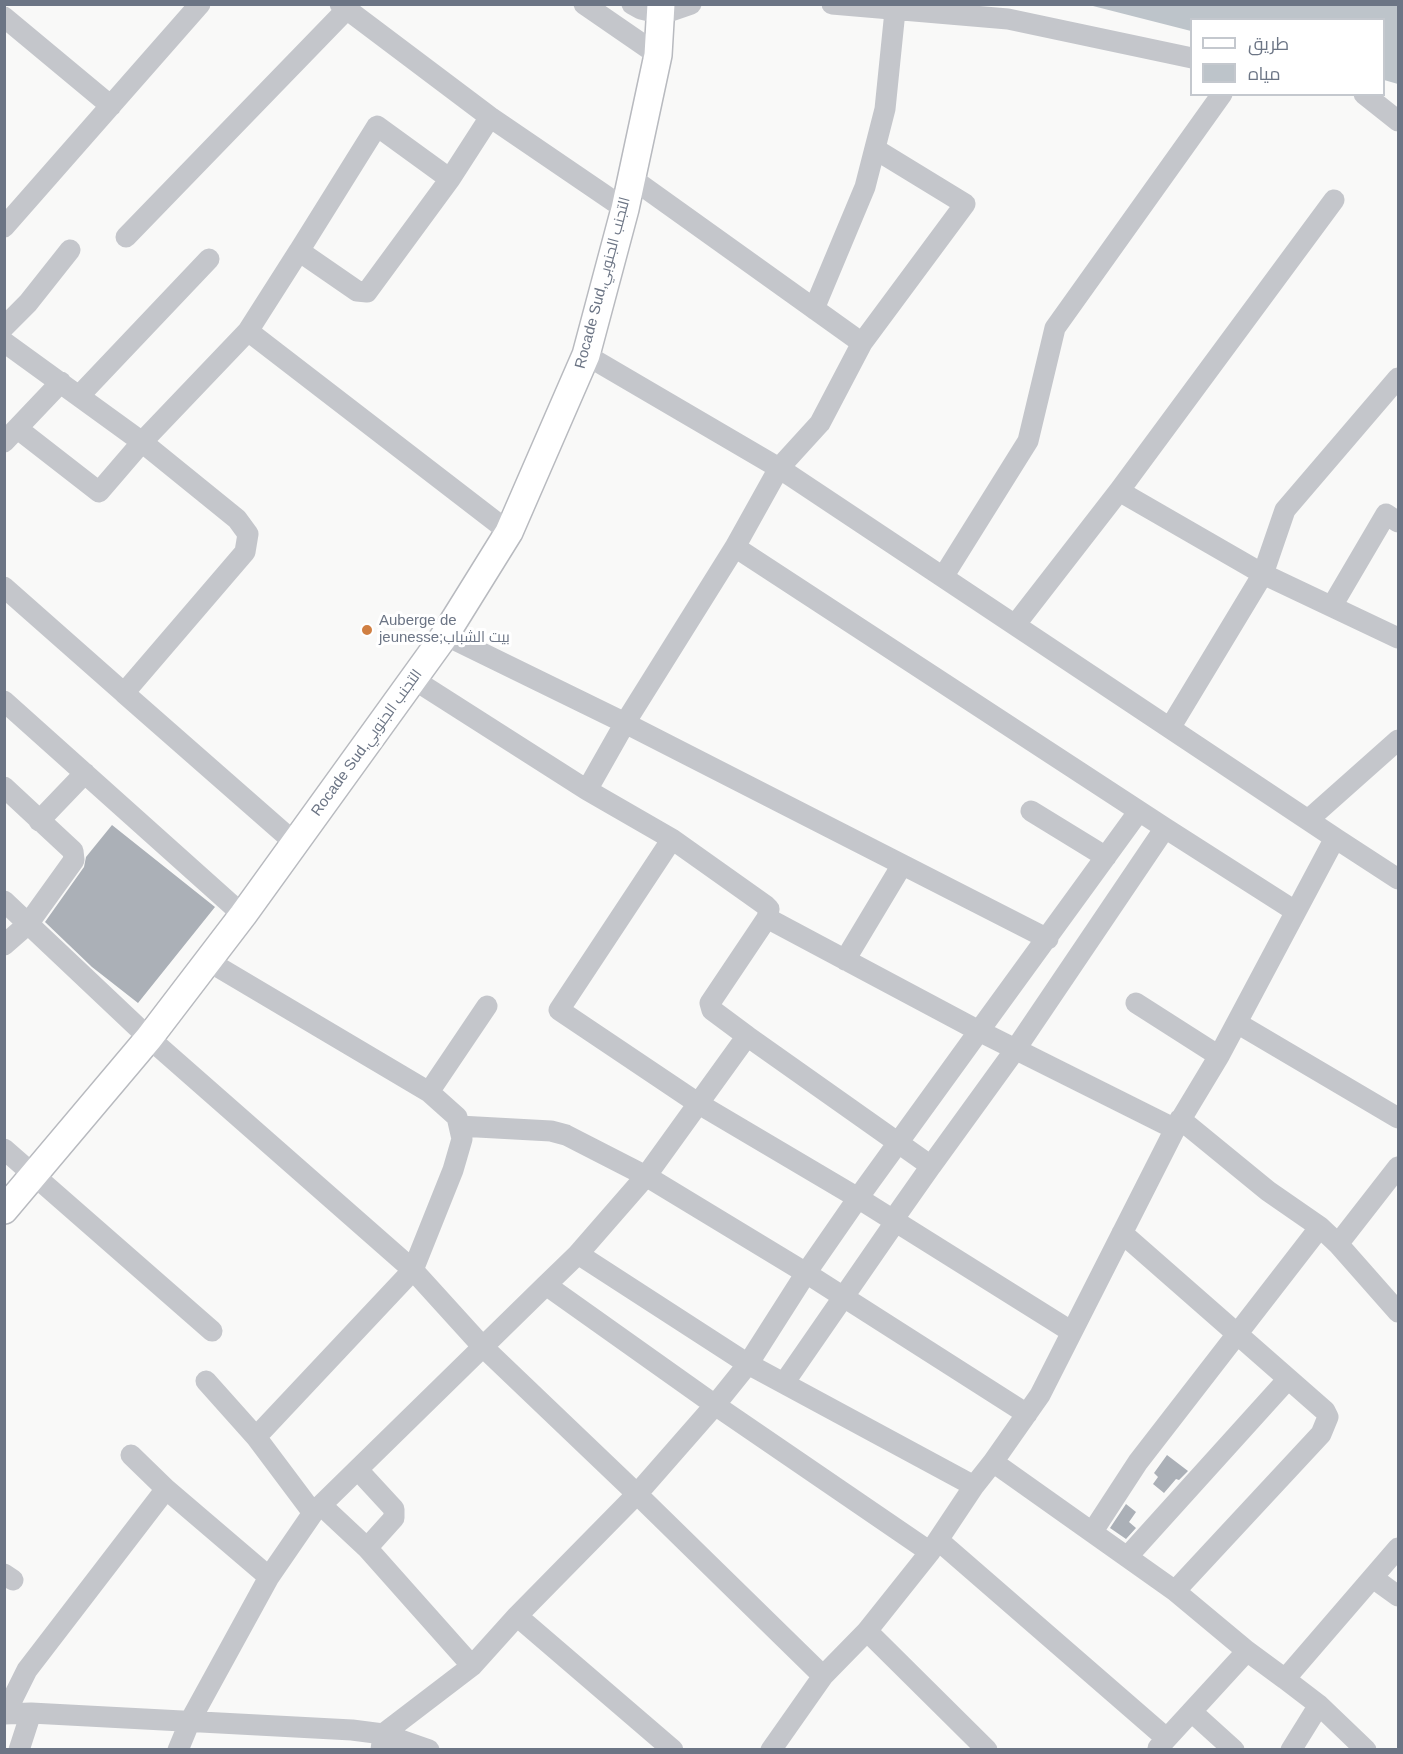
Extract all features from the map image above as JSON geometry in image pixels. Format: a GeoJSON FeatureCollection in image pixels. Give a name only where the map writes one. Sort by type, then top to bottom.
{"type":"FeatureCollection","features":[{"type":"Feature","properties":{"kind":"main road","name":"Rocade Sud,التجنب الجنوبي"},"geometry":{"type":"LineString","coordinates":[[4,1210],[149,1038],[243,915],[445,635],[509,532],[586,355],[625,209],[630,177],[658,55],[662,9]]}},
{"type":"Feature","properties":{"kind":"street"},"geometry":{"type":"LineString","coordinates":[[4,227],[200,4]]}},
{"type":"Feature","properties":{"kind":"street"},"geometry":{"type":"LineString","coordinates":[[584,4],[658,55]]}},
{"type":"Feature","properties":{"kind":"street"},"geometry":{"type":"LineString","coordinates":[[632,4],[641,9],[662,9],[691,4]]}},
{"type":"Feature","properties":{"kind":"street"},"geometry":{"type":"LineString","coordinates":[[832,4],[1008,19],[1190,58]]}},
{"type":"Feature","properties":{"kind":"street"},"geometry":{"type":"LineString","coordinates":[[126,237],[343,7],[490,117],[625,209]]}},
{"type":"Feature","properties":{"kind":"street"},"geometry":{"type":"LineString","coordinates":[[814,309],[865,187],[885,109],[895,11]]}},
{"type":"Feature","properties":{"kind":"street"},"geometry":{"type":"LineString","coordinates":[[4,17],[111,106]]}},
{"type":"Feature","properties":{"kind":"street"},"geometry":{"type":"LineString","coordinates":[[943,577],[1028,441],[1055,328],[1221,96]]}},
{"type":"Feature","properties":{"kind":"street"},"geometry":{"type":"LineString","coordinates":[[1367,96],[1398,121]]}},
{"type":"Feature","properties":{"kind":"street"},"geometry":{"type":"LineString","coordinates":[[299,251],[357,291],[367,292],[450,179],[490,117]]}},
{"type":"Feature","properties":{"kind":"street"},"geometry":{"type":"LineString","coordinates":[[61,382],[11,435],[99,492],[142,442],[248,331],[377,126],[450,179]]}},
{"type":"Feature","properties":{"kind":"street"},"geometry":{"type":"LineString","coordinates":[[587,790],[625,723],[735,547],[779,468],[820,423],[862,343],[965,204],[875,149]]}},
{"type":"Feature","properties":{"kind":"street"},"geometry":{"type":"LineString","coordinates":[[630,177],[862,343]]}},
{"type":"Feature","properties":{"kind":"street"},"geometry":{"type":"LineString","coordinates":[[1015,625],[1119,490],[1334,200]]}},
{"type":"Feature","properties":{"kind":"street"},"geometry":{"type":"LineString","coordinates":[[4,327],[28,303],[70,250]]}},
{"type":"Feature","properties":{"kind":"street"},"geometry":{"type":"LineString","coordinates":[[79,396],[209,259]]}},
{"type":"Feature","properties":{"kind":"street"},"geometry":{"type":"LineString","coordinates":[[248,331],[509,532]]}},
{"type":"Feature","properties":{"kind":"street"},"geometry":{"type":"LineString","coordinates":[[4,342],[142,442],[237,519],[248,534],[245,552],[124,693]]}},
{"type":"Feature","properties":{"kind":"street"},"geometry":{"type":"LineString","coordinates":[[586,355],[779,468],[1398,879]]}},
{"type":"Feature","properties":{"kind":"street"},"geometry":{"type":"LineString","coordinates":[[1170,728],[1263,574],[1285,510],[1398,378]]}},
{"type":"Feature","properties":{"kind":"street"},"geometry":{"type":"LineString","coordinates":[[1119,490],[1263,574],[1398,638]]}},
{"type":"Feature","properties":{"kind":"street"},"geometry":{"type":"LineString","coordinates":[[1332,606],[1386,514],[1398,522]]}},
{"type":"Feature","properties":{"kind":"street"},"geometry":{"type":"LineString","coordinates":[[735,547],[1295,911]]}},
{"type":"Feature","properties":{"kind":"street"},"geometry":{"type":"LineString","coordinates":[[4,587],[295,843]]}},
{"type":"Feature","properties":{"kind":"street"},"geometry":{"type":"LineString","coordinates":[[445,635],[625,723],[1048,939]]}},
{"type":"Feature","properties":{"kind":"street"},"geometry":{"type":"LineString","coordinates":[[414,679],[587,790],[672,839],[765,905],[769,909],[767,918],[710,1003],[712,1010],[931,1166]]}},
{"type":"Feature","properties":{"kind":"street"},"geometry":{"type":"LineString","coordinates":[[4,701],[243,915]]}},
{"type":"Feature","properties":{"kind":"street"},"geometry":{"type":"LineString","coordinates":[[1308,820],[1398,740]]}},
{"type":"Feature","properties":{"kind":"street"},"geometry":{"type":"LineString","coordinates":[[39,821],[86,774]]}},
{"type":"Feature","properties":{"kind":"street"},"geometry":{"type":"LineString","coordinates":[[4,787],[72,850],[74,860],[28,924],[4,945]]}},
{"type":"Feature","properties":{"kind":"street"},"geometry":{"type":"LineString","coordinates":[[1031,811],[1106,857]]}},
{"type":"Feature","properties":{"kind":"street"},"geometry":{"type":"LineString","coordinates":[[382,1742],[472,1666],[517,1616],[637,1494],[715,1405],[748,1364],[806,1273],[897,1143],[1048,939],[1139,811]]}},
{"type":"Feature","properties":{"kind":"street"},"geometry":{"type":"LineString","coordinates":[[784,1383],[844,1298],[931,1166],[1015,1050],[1165,828]]}},
{"type":"Feature","properties":{"kind":"street"},"geometry":{"type":"LineString","coordinates":[[771,1749],[823,1676],[867,1631],[934,1546],[1040,1395],[1178,1124],[1219,1056],[1335,838]]}},
{"type":"Feature","properties":{"kind":"street"},"geometry":{"type":"LineString","coordinates":[[672,839],[559,1010],[699,1104],[894,1220],[1072,1332]]}},
{"type":"Feature","properties":{"kind":"street"},"geometry":{"type":"LineString","coordinates":[[845,960],[902,865]]}},
{"type":"Feature","properties":{"kind":"street"},"geometry":{"type":"LineString","coordinates":[[4,901],[149,1038],[412,1270],[482,1346],[823,1676]]}},
{"type":"Feature","properties":{"kind":"street"},"geometry":{"type":"LineString","coordinates":[[767,918],[979,1032],[1178,1124],[1320,1227],[1398,1312]]}},
{"type":"Feature","properties":{"kind":"street"},"geometry":{"type":"LineString","coordinates":[[208,961],[429,1092],[458,1117],[462,1139],[453,1170],[412,1270],[256,1437]]}},
{"type":"Feature","properties":{"kind":"street"},"geometry":{"type":"LineString","coordinates":[[1136,1003],[1219,1056]]}},
{"type":"Feature","properties":{"kind":"street"},"geometry":{"type":"LineString","coordinates":[[429,1092],[487,1006]]}},
{"type":"Feature","properties":{"kind":"street"},"geometry":{"type":"LineString","coordinates":[[1237,1023],[1398,1118]]}},
{"type":"Feature","properties":{"kind":"street"},"geometry":{"type":"LineString","coordinates":[[178,1749],[190,1721],[269,1577],[317,1509],[578,1254],[646,1176],[747,1036]]}},
{"type":"Feature","properties":{"kind":"street"},"geometry":{"type":"LineString","coordinates":[[459,1126],[551,1131],[566,1135],[646,1176],[806,1273],[1027,1414]]}},
{"type":"Feature","properties":{"kind":"street"},"geometry":{"type":"LineString","coordinates":[[4,1149],[212,1331]]}},
{"type":"Feature","properties":{"kind":"street"},"geometry":{"type":"LineString","coordinates":[[1338,1244],[1398,1167]]}},
{"type":"Feature","properties":{"kind":"street"},"geometry":{"type":"LineString","coordinates":[[1093,1531],[1138,1462],[1320,1227]]}},
{"type":"Feature","properties":{"kind":"street"},"geometry":{"type":"LineString","coordinates":[[1122,1233],[1325,1411],[1328,1417],[1321,1434],[1175,1591]]}},
{"type":"Feature","properties":{"kind":"street"},"geometry":{"type":"LineString","coordinates":[[578,1254],[748,1364],[974,1486]]}},
{"type":"Feature","properties":{"kind":"street"},"geometry":{"type":"LineString","coordinates":[[546,1285],[715,1405],[934,1546],[1161,1744],[1247,1651]]}},
{"type":"Feature","properties":{"kind":"street"},"geometry":{"type":"LineString","coordinates":[[1128,1556],[1288,1379]]}},
{"type":"Feature","properties":{"kind":"street"},"geometry":{"type":"LineString","coordinates":[[206,1381],[317,1509],[367,1548],[472,1666]]}},
{"type":"Feature","properties":{"kind":"street"},"geometry":{"type":"LineString","coordinates":[[131,1455],[166,1489],[269,1577]]}},
{"type":"Feature","properties":{"kind":"street"},"geometry":{"type":"LineString","coordinates":[[993,1462],[1175,1591],[1247,1651],[1319,1705],[1366,1749]]}},
{"type":"Feature","properties":{"kind":"street"},"geometry":{"type":"LineString","coordinates":[[358,1470],[394,1509],[394,1518],[367,1548]]}},
{"type":"Feature","properties":{"kind":"street"},"geometry":{"type":"LineString","coordinates":[[166,1489],[27,1670],[5,1714],[31,1713],[352,1730],[382,1742],[429,1749]]}},
{"type":"Feature","properties":{"kind":"street"},"geometry":{"type":"LineString","coordinates":[[1285,1679],[1398,1548]]}},
{"type":"Feature","properties":{"kind":"street"},"geometry":{"type":"LineString","coordinates":[[1373,1578],[1398,1596]]}},
{"type":"Feature","properties":{"kind":"street"},"geometry":{"type":"LineString","coordinates":[[517,1616],[673,1749]]}},
{"type":"Feature","properties":{"kind":"street"},"geometry":{"type":"LineString","coordinates":[[867,1631],[987,1749]]}},
{"type":"Feature","properties":{"kind":"street"},"geometry":{"type":"LineString","coordinates":[[1291,1749],[1319,1705]]}},
{"type":"Feature","properties":{"kind":"street"},"geometry":{"type":"LineString","coordinates":[[1192,1712],[1234,1749]]}},
{"type":"Feature","properties":{"kind":"street"},"geometry":{"type":"LineString","coordinates":[[19,1749],[31,1713]]}},
{"type":"Feature","properties":{"kind":"street"},"geometry":{"type":"LineString","coordinates":[[343,1749],[352,1730]]}},
{"type":"Feature","properties":{"kind":"water"},"geometry":{"type":"Polygon","coordinates":[[[1089,5],[1398,5],[1398,84],[1385,80],[1385,18],[1190,18],[1190,31],[1089,5]]]}},
{"type":"Feature","properties":{"kind":"building"},"geometry":{"type":"Polygon","coordinates":[[[112,825],[215,907],[138,1003],[92,967],[45,922],[84,867],[86,857],[112,825]]]}},
{"type":"Feature","properties":{"kind":"building"},"geometry":{"type":"Polygon","coordinates":[[[1167,1455],[1188,1471],[1179,1480],[1176,1479],[1164,1493],[1153,1484],[1158,1477],[1154,1473],[1167,1455]]]}},
{"type":"Feature","properties":{"kind":"building"},"geometry":{"type":"Polygon","coordinates":[[[1126,1504],[1136,1512],[1129,1522],[1136,1528],[1126,1539],[1110,1528],[1126,1504]]]}},
{"type":"Feature","properties":{"kind":"place","name":"Auberge de jeunesse;بيت الشباب"},"geometry":{"type":"Point","coordinates":[367,630]}}]}
